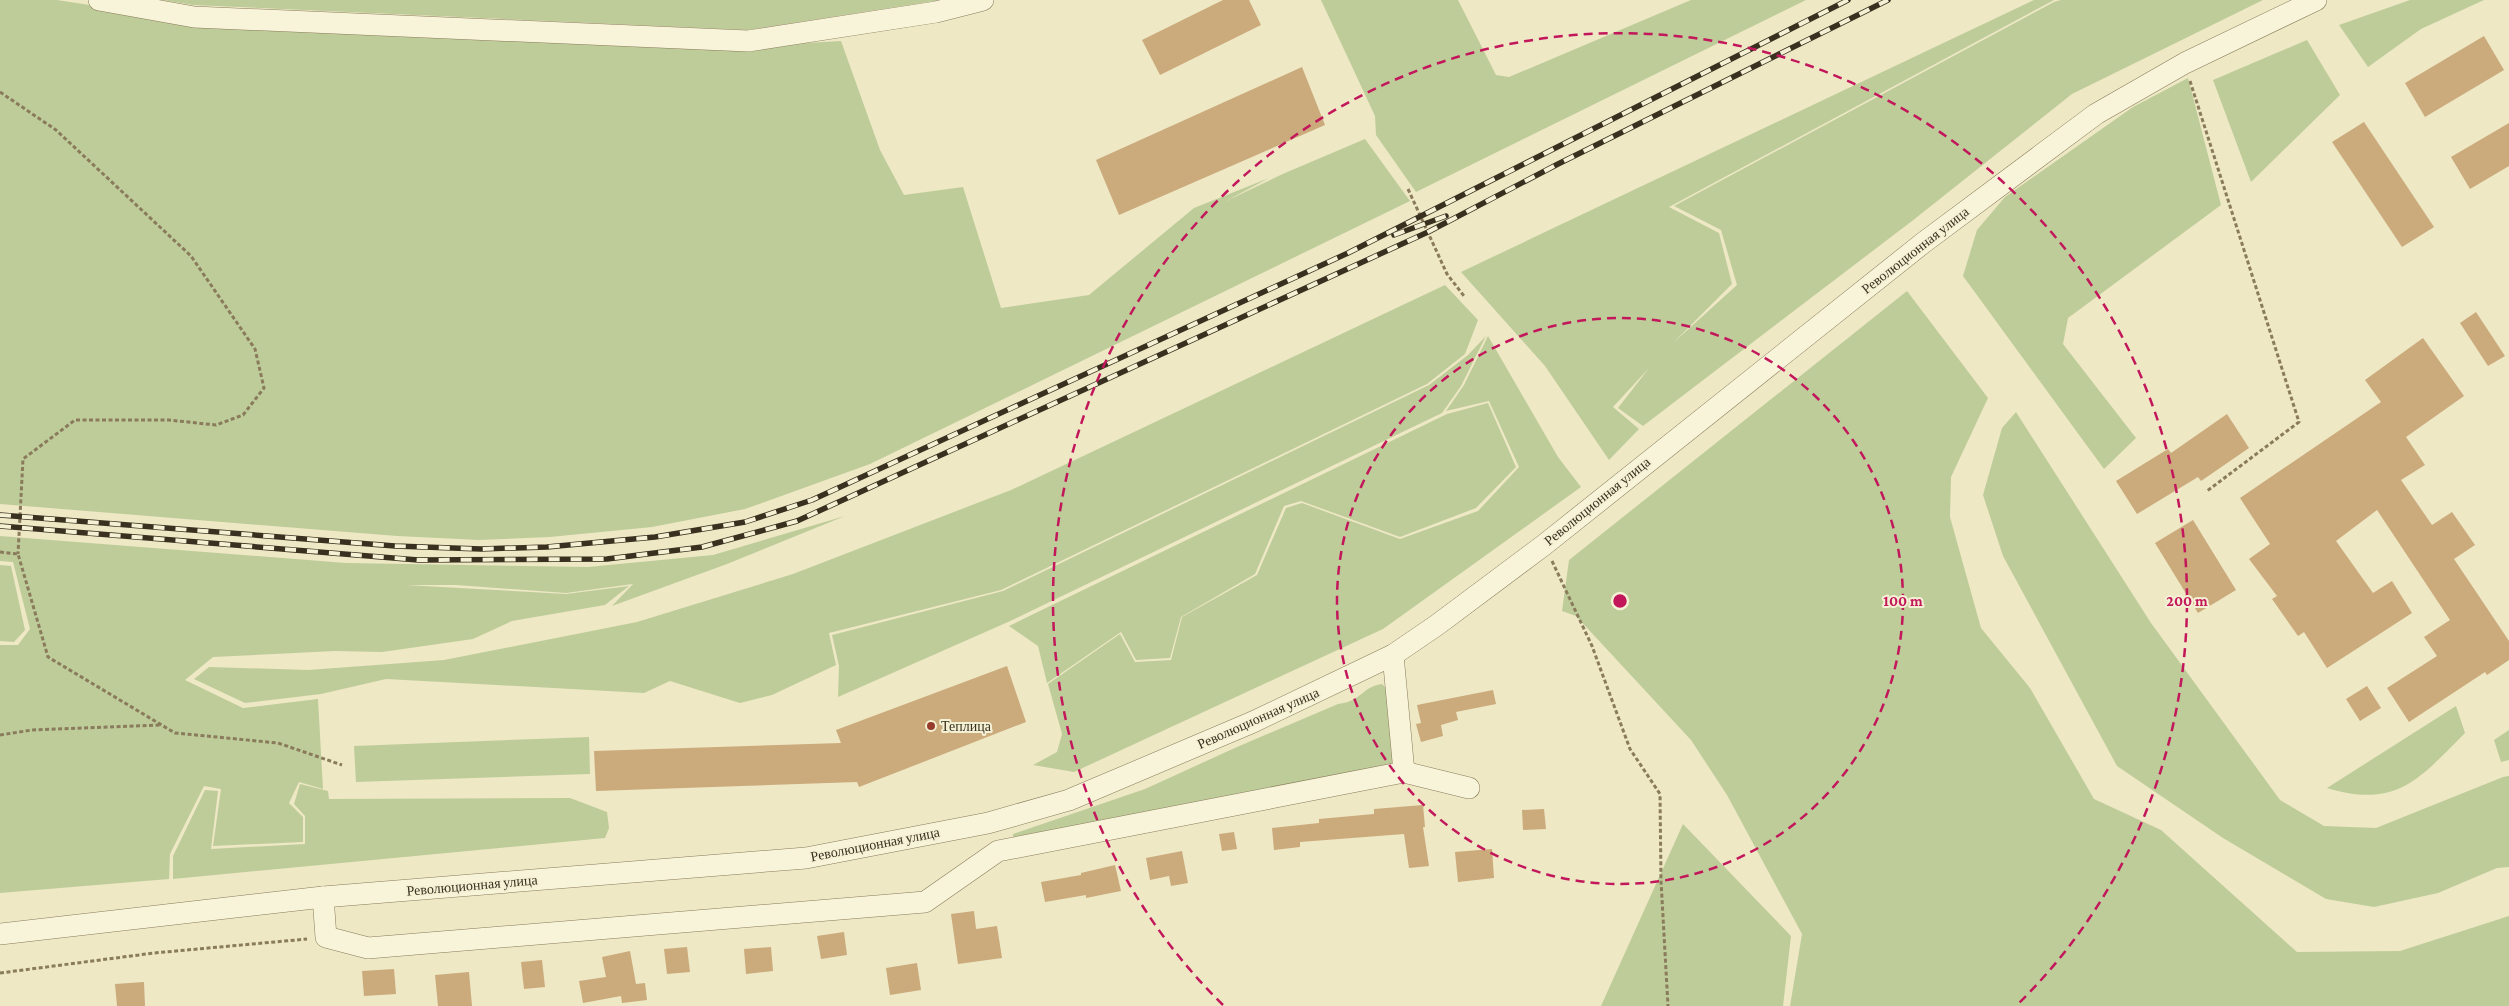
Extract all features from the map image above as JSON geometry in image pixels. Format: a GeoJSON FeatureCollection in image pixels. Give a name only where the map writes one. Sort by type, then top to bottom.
{"type":"FeatureCollection","features":[{"type":"Feature","properties":{"kind":"street"},"geometry":{"type":"LineString","coordinates":[[99,0],[194,17],[748,41],[936,12],[983,0]]}},
{"type":"Feature","properties":{"kind":"street","name":"Революционная улица"},"geometry":{"type":"LineString","coordinates":[[0,934],[323,897],[806,858],[988,823],[1069,800],[1252,722],[1393,655],[1437,625],[1544,545],[1923,243],[2096,114],[2184,63],[2316,0]]}},
{"type":"Feature","properties":{"kind":"street"},"geometry":{"type":"LineString","coordinates":[[1393,655],[1404,772]]}},
{"type":"Feature","properties":{"kind":"street"},"geometry":{"type":"LineString","coordinates":[[323,897],[326,937],[368,948],[925,902],[998,851],[1404,772],[1469,788]]}},
{"type":"Feature","properties":{"kind":"street"},"geometry":{"type":"LineString","coordinates":[[988,823],[998,851]]}},
{"type":"Feature","properties":{"kind":"path"},"geometry":{"type":"LineString","coordinates":[[2184,63],[2299,422],[2207,491]]}},
{"type":"Feature","properties":{"kind":"path"},"geometry":{"type":"LineString","coordinates":[[0,92],[56,130],[191,256],[255,349],[264,388],[242,415],[216,424],[169,420],[75,420],[23,459],[18,554],[48,657],[176,733],[278,743],[342,765]]}},
{"type":"Feature","properties":{"kind":"path"},"geometry":{"type":"LineString","coordinates":[[1408,189],[1446,274],[1464,296]]}},
{"type":"Feature","properties":{"kind":"path"},"geometry":{"type":"LineString","coordinates":[[1544,545],[1592,646],[1630,749],[1660,794],[1661,881],[1668,1006]]}},
{"type":"Feature","properties":{"kind":"path"},"geometry":{"type":"LineString","coordinates":[[0,552],[18,554]]}},
{"type":"Feature","properties":{"kind":"path"},"geometry":{"type":"LineString","coordinates":[[0,735],[32,730],[162,725]]}},
{"type":"Feature","properties":{"kind":"path"},"geometry":{"type":"LineString","coordinates":[[0,973],[154,954],[326,937]]}},
{"type":"Feature","properties":{"kind":"green space"},"geometry":{"type":"Polygon","coordinates":[[[0,0],[57,0],[194,21],[770,45],[841,41],[880,150],[904,195],[963,187],[1001,308],[1089,295],[1194,208],[1269,178],[1226,201],[1285,173],[1365,139],[1410,201],[870,464],[745,509],[652,527],[550,537],[479,540],[397,536],[0,504],[0,0]]]}},
{"type":"Feature","properties":{"kind":"green space"},"geometry":{"type":"Polygon","coordinates":[[[162,0],[941,0],[748,30],[193,5],[162,0]]]}},
{"type":"Feature","properties":{"kind":"green space"},"geometry":{"type":"Polygon","coordinates":[[[1321,0],[1458,0],[1496,75],[1509,77],[1691,0],[1806,0],[1416,192],[1376,135],[1375,116],[1321,0]]]}},
{"type":"Feature","properties":{"kind":"green space"},"geometry":{"type":"Polygon","coordinates":[[[2034,0],[2054,0],[1669,207],[1719,233],[1732,284],[1673,343],[1737,285],[1721,230],[1674,206],[2054,2],[2061,0],[2263,0],[2072,94],[1912,221],[1643,426],[1618,408],[1649,368],[1613,407],[1639,429],[1609,460],[1545,366],[1461,272],[2034,0]]]}},
{"type":"Feature","properties":{"kind":"green space"},"geometry":{"type":"Polygon","coordinates":[[[2410,0],[2484,0],[2421,29],[2368,67],[2339,25],[2410,0]]]}},
{"type":"Feature","properties":{"kind":"green space"},"geometry":{"type":"Polygon","coordinates":[[[2307,40],[2340,95],[2251,182],[2213,80],[2307,40]]]}},
{"type":"Feature","properties":{"kind":"green space"},"geometry":{"type":"Polygon","coordinates":[[[2188,78],[2221,205],[2068,318],[2063,344],[2136,438],[2104,469],[1963,276],[1977,230],[2005,197],[2133,107],[2188,78]]]}},
{"type":"Feature","properties":{"kind":"green space"},"geometry":{"type":"Polygon","coordinates":[[[1445,285],[1478,320],[1465,354],[1427,384],[1001,590],[829,633],[836,665],[772,695],[740,703],[670,681],[644,693],[386,679],[321,694],[245,703],[194,679],[209,667],[308,670],[444,660],[637,622],[793,574],[1011,490],[1445,285]]]}},
{"type":"Feature","properties":{"kind":"green space"},"geometry":{"type":"Polygon","coordinates":[[[1907,291],[1988,398],[1951,477],[1950,517],[1981,628],[2030,688],[2094,799],[2161,830],[2297,952],[2400,951],[2509,916],[2509,1006],[1790,1006],[1802,934],[1727,795],[1691,740],[1576,616],[1562,611],[1569,560],[1907,291]]]}},
{"type":"Feature","properties":{"kind":"green space"},"geometry":{"type":"Polygon","coordinates":[[[1486,336],[1461,386],[1442,413],[1008,622],[838,697],[839,666],[832,635],[1003,591],[1429,385],[1468,355],[1486,336]]]}},
{"type":"Feature","properties":{"kind":"green space"},"geometry":{"type":"Polygon","coordinates":[[[1488,336],[1558,457],[1581,487],[1383,629],[1074,772],[1033,765],[1057,752],[1062,734],[1048,684],[1120,634],[1135,662],[1171,660],[1182,617],[1257,575],[1286,508],[1302,503],[1400,539],[1478,511],[1519,467],[1489,401],[1446,411],[1464,385],[1488,336]]]}},
{"type":"Feature","properties":{"kind":"green space"},"geometry":{"type":"Polygon","coordinates":[[[1488,403],[1516,467],[1476,508],[1400,537],[1301,501],[1284,506],[1255,574],[1181,617],[1170,658],[1136,660],[1121,632],[1047,683],[1038,646],[1009,626],[1447,414],[1488,403]]]}},
{"type":"Feature","properties":{"kind":"green space"},"geometry":{"type":"Polygon","coordinates":[[[2016,412],[2151,623],[2280,800],[2324,826],[2376,828],[2509,776],[2509,867],[2497,868],[2438,893],[2374,907],[2326,899],[2223,838],[2117,766],[2003,556],[1983,495],[2002,428],[2016,412]]]}},
{"type":"Feature","properties":{"kind":"green space"},"geometry":{"type":"Polygon","coordinates":[[[845,516],[727,564],[612,606],[633,584],[566,593],[456,585],[405,585],[566,594],[629,586],[605,605],[512,621],[473,639],[382,652],[335,651],[213,657],[185,680],[243,708],[318,699],[323,789],[299,782],[289,803],[303,817],[303,842],[213,846],[221,789],[204,786],[170,854],[169,879],[0,893],[0,645],[18,645],[30,629],[13,562],[0,561],[0,536],[346,563],[588,567],[713,555],[845,516]]]}},
{"type":"Feature","properties":{"kind":"green space"},"geometry":{"type":"Polygon","coordinates":[[[0,565],[11,566],[25,630],[14,642],[0,641],[0,565]]]}},
{"type":"Feature","properties":{"kind":"green space"},"geometry":{"type":"Polygon","coordinates":[[[1382,684],[1389,691],[1396,766],[1013,837],[1013,834],[1145,789],[1237,747],[1338,704],[1352,700],[1370,688],[1382,684]]]}},
{"type":"Feature","properties":{"kind":"green space"},"geometry":{"type":"Polygon","coordinates":[[[2456,706],[2465,733],[2434,764],[2405,786],[2389,792],[2372,795],[2351,794],[2327,788],[2456,706]]]}},
{"type":"Feature","properties":{"kind":"green space"},"geometry":{"type":"Polygon","coordinates":[[[2509,730],[2509,760],[2501,762],[2494,740],[2509,730]]]}},
{"type":"Feature","properties":{"kind":"green space"},"geometry":{"type":"Polygon","coordinates":[[[589,737],[590,774],[356,782],[354,746],[589,737]]]}},
{"type":"Feature","properties":{"kind":"green space"},"geometry":{"type":"Polygon","coordinates":[[[300,784],[328,791],[329,799],[570,798],[607,812],[609,828],[605,838],[173,879],[173,856],[205,790],[218,791],[211,849],[305,844],[305,816],[294,804],[300,784]]]}},
{"type":"Feature","properties":{"kind":"green space"},"geometry":{"type":"Polygon","coordinates":[[[1683,824],[1791,936],[1783,1006],[1601,1006],[1683,824]]]}},
{"type":"Feature","properties":{"kind":"building"},"geometry":{"type":"Polygon","coordinates":[[[1223,0],[1249,0],[1261,25],[1160,75],[1142,40],[1223,0]]]}},
{"type":"Feature","properties":{"kind":"building"},"geometry":{"type":"Polygon","coordinates":[[[2484,36],[2504,70],[2425,117],[2405,83],[2484,36]]]}},
{"type":"Feature","properties":{"kind":"building"},"geometry":{"type":"Polygon","coordinates":[[[1302,67],[1325,125],[1119,215],[1096,160],[1302,67]]]}},
{"type":"Feature","properties":{"kind":"building"},"geometry":{"type":"Polygon","coordinates":[[[2364,122],[2434,227],[2402,247],[2332,142],[2364,122]]]}},
{"type":"Feature","properties":{"kind":"building"},"geometry":{"type":"Polygon","coordinates":[[[2509,123],[2509,166],[2470,189],[2451,157],[2509,123]]]}},
{"type":"Feature","properties":{"kind":"building"},"geometry":{"type":"Polygon","coordinates":[[[2476,312],[2505,356],[2488,366],[2460,323],[2476,312]]]}},
{"type":"Feature","properties":{"kind":"building"},"geometry":{"type":"Polygon","coordinates":[[[2423,338],[2464,396],[2406,437],[2425,465],[2401,480],[2432,525],[2452,512],[2475,545],[2454,559],[2509,641],[2509,660],[2487,675],[2485,672],[2409,722],[2387,688],[2437,656],[2424,637],[2450,620],[2377,510],[2336,541],[2373,593],[2392,581],[2412,613],[2327,668],[2304,632],[2298,636],[2272,599],[2277,596],[2249,559],[2270,544],[2240,498],[2381,402],[2365,380],[2423,338]]]}},
{"type":"Feature","properties":{"kind":"building"},"geometry":{"type":"Polygon","coordinates":[[[2227,414],[2249,448],[2201,481],[2198,477],[2137,514],[2116,481],[2168,449],[2171,453],[2227,414]]]}},
{"type":"Feature","properties":{"kind":"building"},"geometry":{"type":"Polygon","coordinates":[[[2193,520],[2236,590],[2198,613],[2155,543],[2193,520]]]}},
{"type":"Feature","properties":{"kind":"building"},"geometry":{"type":"Polygon","coordinates":[[[1007,666],[1026,722],[859,787],[857,782],[596,791],[594,751],[841,743],[836,730],[1007,666]]]}},
{"type":"Feature","properties":{"kind":"building"},"geometry":{"type":"Polygon","coordinates":[[[2367,686],[2381,708],[2360,721],[2346,699],[2367,686]]]}},
{"type":"Feature","properties":{"kind":"building"},"geometry":{"type":"Polygon","coordinates":[[[1493,690],[1496,704],[1456,712],[1458,720],[1441,725],[1443,736],[1421,742],[1416,724],[1421,723],[1417,705],[1493,690]]]}},
{"type":"Feature","properties":{"kind":"building"},"geometry":{"type":"Polygon","coordinates":[[[1423,805],[1425,827],[1423,827],[1429,866],[1409,868],[1404,834],[1300,842],[1300,847],[1274,850],[1272,828],[1319,823],[1319,819],[1374,814],[1374,809],[1423,805]]]}},
{"type":"Feature","properties":{"kind":"building"},"geometry":{"type":"Polygon","coordinates":[[[1544,809],[1546,829],[1523,830],[1522,810],[1544,809]]]}},
{"type":"Feature","properties":{"kind":"building"},"geometry":{"type":"Polygon","coordinates":[[[1234,832],[1237,849],[1222,851],[1219,834],[1234,832]]]}},
{"type":"Feature","properties":{"kind":"building"},"geometry":{"type":"Polygon","coordinates":[[[1492,849],[1494,878],[1458,882],[1455,852],[1492,849]]]}},
{"type":"Feature","properties":{"kind":"building"},"geometry":{"type":"Polygon","coordinates":[[[1182,851],[1188,883],[1171,886],[1169,876],[1150,880],[1146,858],[1182,851]]]}},
{"type":"Feature","properties":{"kind":"building"},"geometry":{"type":"Polygon","coordinates":[[[1115,865],[1121,891],[1086,898],[1086,895],[1045,902],[1041,882],[1081,875],[1081,873],[1115,865]]]}},
{"type":"Feature","properties":{"kind":"building"},"geometry":{"type":"Polygon","coordinates":[[[974,911],[976,929],[997,926],[1002,958],[958,964],[951,914],[974,911]]]}},
{"type":"Feature","properties":{"kind":"building"},"geometry":{"type":"Polygon","coordinates":[[[844,932],[847,955],[821,959],[817,936],[844,932]]]}},
{"type":"Feature","properties":{"kind":"building"},"geometry":{"type":"Polygon","coordinates":[[[687,947],[690,972],[667,974],[664,949],[687,947]]]}},
{"type":"Feature","properties":{"kind":"building"},"geometry":{"type":"Polygon","coordinates":[[[771,947],[773,971],[746,974],[744,949],[771,947]]]}},
{"type":"Feature","properties":{"kind":"building"},"geometry":{"type":"Polygon","coordinates":[[[630,951],[636,984],[645,983],[647,1000],[622,1003],[621,996],[583,1003],[579,981],[606,977],[602,957],[630,951]]]}},
{"type":"Feature","properties":{"kind":"building"},"geometry":{"type":"Polygon","coordinates":[[[542,960],[545,987],[524,989],[521,962],[542,960]]]}},
{"type":"Feature","properties":{"kind":"building"},"geometry":{"type":"Polygon","coordinates":[[[917,963],[921,990],[890,995],[886,968],[917,963]]]}},
{"type":"Feature","properties":{"kind":"building"},"geometry":{"type":"Polygon","coordinates":[[[394,969],[396,994],[364,996],[362,971],[394,969]]]}},
{"type":"Feature","properties":{"kind":"building"},"geometry":{"type":"Polygon","coordinates":[[[469,972],[472,1006],[438,1006],[435,975],[469,972]]]}},
{"type":"Feature","properties":{"kind":"building"},"geometry":{"type":"Polygon","coordinates":[[[144,982],[145,1006],[117,1006],[115,984],[144,982]]]}},
{"type":"Feature","properties":{"kind":"railway"},"geometry":{"type":"LineString","coordinates":[[0,515],[395,546],[481,549],[547,547],[655,537],[745,522],[812,500],[1348,253],[1848,0]]}},
{"type":"Feature","properties":{"kind":"railway"},"geometry":{"type":"LineString","coordinates":[[0,526],[418,560],[607,559],[702,547],[797,521],[1428,232],[1558,164],[1888,0]]}},
{"type":"Feature","properties":{"kind":"railway"},"geometry":{"type":"LineString","coordinates":[[1394,235],[1446,216]]}},
{"type":"Feature","properties":{"kind":"place","name":"Теплица"},"geometry":{"type":"Point","coordinates":[931,726]}}]}
